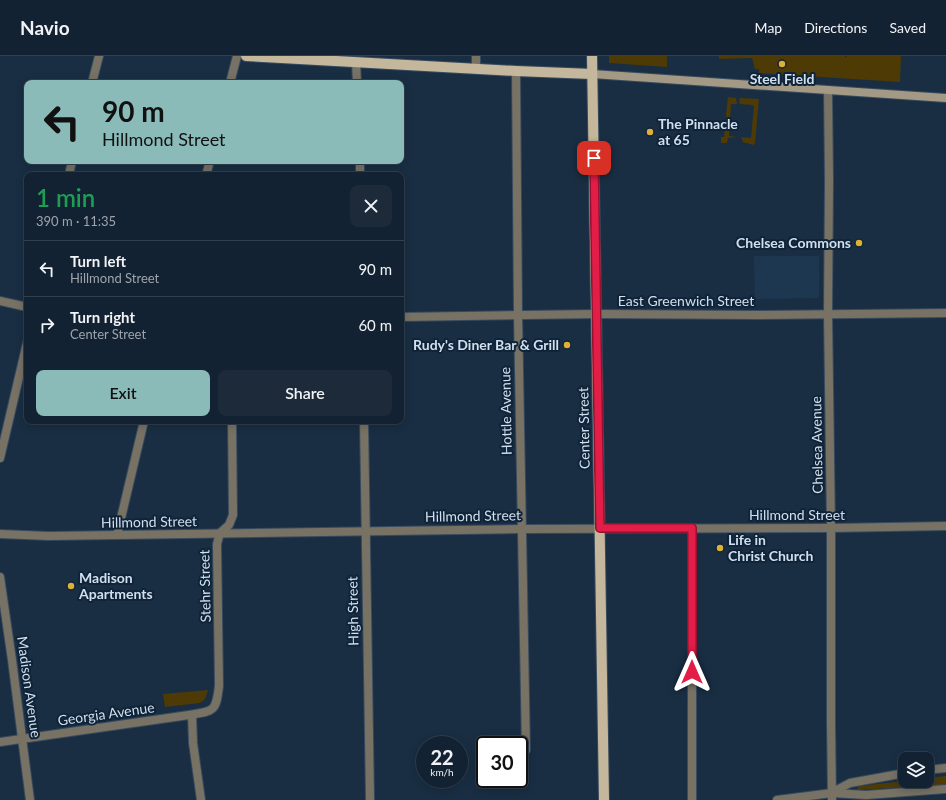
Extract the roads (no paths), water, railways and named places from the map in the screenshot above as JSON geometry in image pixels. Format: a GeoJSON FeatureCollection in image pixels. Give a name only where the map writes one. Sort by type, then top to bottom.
{"type":"FeatureCollection","features":[{"type":"Feature","properties":{"kind":"main road"},"geometry":{"type":"LineString","coordinates":[[246,56],[592,74],[946,98]]}},
{"type":"Feature","properties":{"kind":"main road","name":"Center Street"},"geometry":{"type":"LineString","coordinates":[[592,56],[604,800]]}},
{"type":"Feature","properties":{"kind":"street"},"geometry":{"type":"LineString","coordinates":[[93,80],[99,56]]}},
{"type":"Feature","properties":{"kind":"street"},"geometry":{"type":"LineString","coordinates":[[231,80],[236,56]]}},
{"type":"Feature","properties":{"kind":"street"},"geometry":{"type":"LineString","coordinates":[[476,56],[476,68]]}},
{"type":"Feature","properties":{"kind":"street"},"geometry":{"type":"LineString","coordinates":[[356,62],[357,80]]}},
{"type":"Feature","properties":{"kind":"street","name":"Hottle Avenue"},"geometry":{"type":"LineString","coordinates":[[516,71],[521,529],[526,736]]}},
{"type":"Feature","properties":{"kind":"street","name":"Chelsea Avenue"},"geometry":{"type":"LineString","coordinates":[[828,90],[828,314],[831,528],[832,796]]}},
{"type":"Feature","properties":{"kind":"street"},"geometry":{"type":"LineString","coordinates":[[0,301],[24,306]]}},
{"type":"Feature","properties":{"kind":"street","name":"East Greenwich Street"},"geometry":{"type":"LineString","coordinates":[[404,317],[596,314],[946,313]]}},
{"type":"Feature","properties":{"kind":"street"},"geometry":{"type":"LineString","coordinates":[[0,458],[24,356]]}},
{"type":"Feature","properties":{"kind":"street"},"geometry":{"type":"LineString","coordinates":[[117,535],[143,424]]}},
{"type":"Feature","properties":{"kind":"street","name":"Stehr Street"},"geometry":{"type":"LineString","coordinates":[[192,714],[209,711],[216,706],[218,698],[219,637],[217,544],[220,534],[229,525],[233,515],[232,424]]}},
{"type":"Feature","properties":{"kind":"street","name":"High Street"},"geometry":{"type":"LineString","coordinates":[[364,424],[370,800]]}},
{"type":"Feature","properties":{"kind":"street","name":"Hillmond Street"},"geometry":{"type":"LineString","coordinates":[[0,534],[49,536],[600,528],[831,528],[946,526]]}},
{"type":"Feature","properties":{"kind":"street"},"geometry":{"type":"LineString","coordinates":[[692,528],[692,800]]}},
{"type":"Feature","properties":{"kind":"street","name":"Madison Avenue"},"geometry":{"type":"LineString","coordinates":[[0,577],[23,738],[30,800]]}},
{"type":"Feature","properties":{"kind":"street"},"geometry":{"type":"LineString","coordinates":[[192,714],[193,743],[201,800]]}},
{"type":"Feature","properties":{"kind":"street","name":"Georgia Avenue"},"geometry":{"type":"LineString","coordinates":[[0,742],[192,714]]}},
{"type":"Feature","properties":{"kind":"street"},"geometry":{"type":"LineString","coordinates":[[934,769],[946,768]]}},
{"type":"Feature","properties":{"kind":"street"},"geometry":{"type":"LineString","coordinates":[[832,796],[850,783],[898,774]]}},
{"type":"Feature","properties":{"kind":"street"},"geometry":{"type":"LineString","coordinates":[[777,800],[946,789]]}},
{"type":"Feature","properties":{"kind":"place","name":"Steel Field"},"geometry":{"type":"Point","coordinates":[782,64]}},
{"type":"Feature","properties":{"kind":"place","name":"The Pinnacle at 65"},"geometry":{"type":"Point","coordinates":[650,132]}},
{"type":"Feature","properties":{"kind":"place","name":"Chelsea Commons"},"geometry":{"type":"Point","coordinates":[859,243]}},
{"type":"Feature","properties":{"kind":"place","name":"Rudy's Diner Bar & Grill"},"geometry":{"type":"Point","coordinates":[567,345]}},
{"type":"Feature","properties":{"kind":"place","name":"Life in Christ Church"},"geometry":{"type":"Point","coordinates":[720,548]}},
{"type":"Feature","properties":{"kind":"place","name":"Madison Apartments"},"geometry":{"type":"Point","coordinates":[71,586]}}]}
